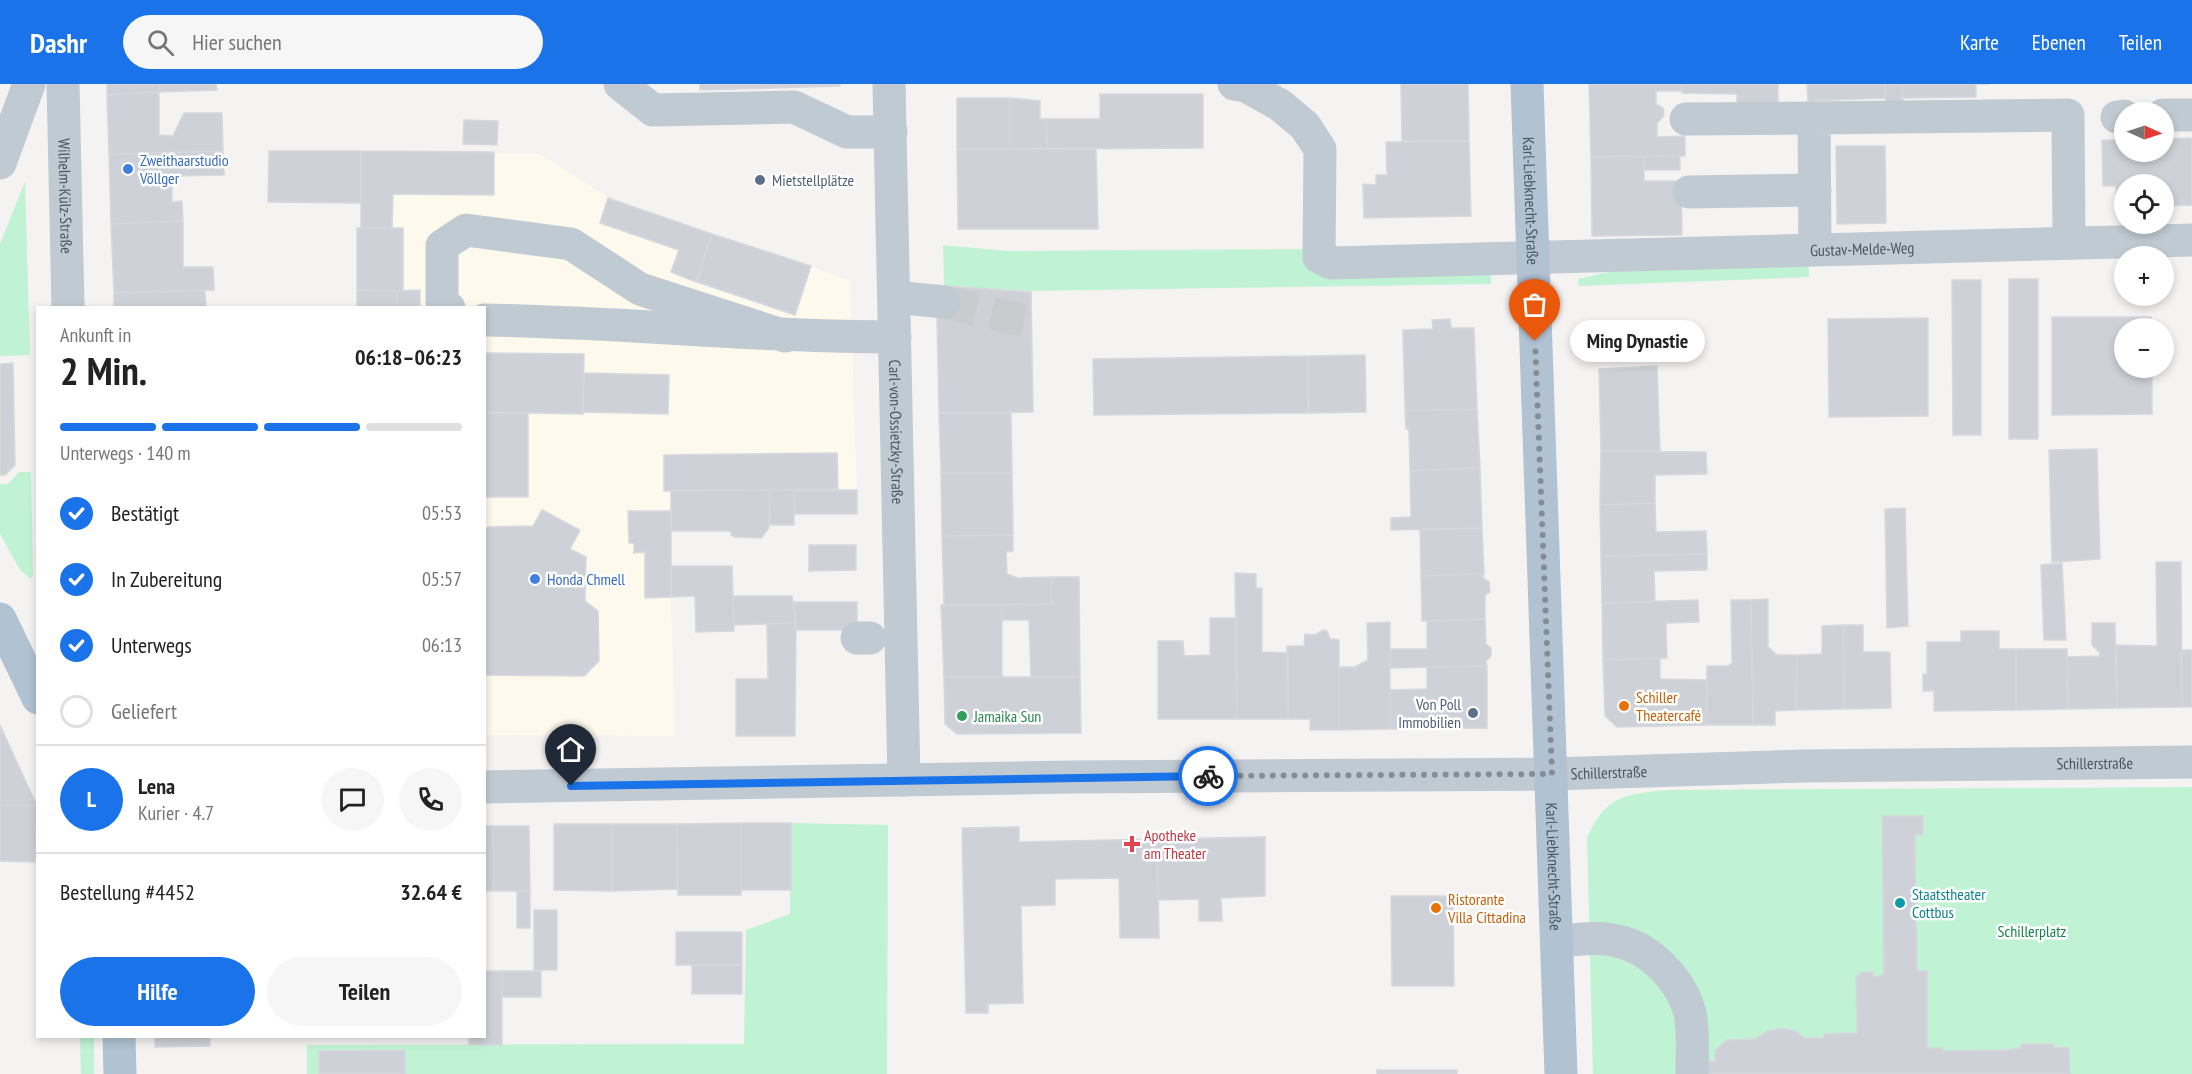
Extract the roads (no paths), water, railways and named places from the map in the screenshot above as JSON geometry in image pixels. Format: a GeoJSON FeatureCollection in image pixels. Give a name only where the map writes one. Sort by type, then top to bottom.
{"type":"FeatureCollection","features":[{"type":"Feature","properties":{"kind":"main road","name":"Karl-Liebknecht-Straße"},"geometry":{"type":"LineString","coordinates":[[1527,84],[1561,1074]]}},
{"type":"Feature","properties":{"kind":"main road"},"geometry":{"type":"LineString","coordinates":[[0,619],[36,694]]}},
{"type":"Feature","properties":{"kind":"main road"},"geometry":{"type":"LineString","coordinates":[[119,1038],[120,1074]]}},
{"type":"Feature","properties":{"kind":"street"},"geometry":{"type":"LineString","coordinates":[[0,163],[29,84]]}},
{"type":"Feature","properties":{"kind":"street","name":"Wilhelm-Külz-Straße"},"geometry":{"type":"LineString","coordinates":[[63,84],[68,306]]}},
{"type":"Feature","properties":{"kind":"street"},"geometry":{"type":"LineString","coordinates":[[620,84],[653,110],[795,107],[847,132],[891,132]]}},
{"type":"Feature","properties":{"kind":"street","name":"Carl-von-Ossietzky-Straße"},"geometry":{"type":"LineString","coordinates":[[889,84],[904,780]]}},
{"type":"Feature","properties":{"kind":"street","name":"Gustav-Melde-Weg"},"geometry":{"type":"LineString","coordinates":[[1234,84],[1246,86],[1280,105],[1305,126],[1320,149],[1318,257],[1330,263],[1532,260],[1815,249],[2192,240]]}},
{"type":"Feature","properties":{"kind":"street"},"geometry":{"type":"LineString","coordinates":[[1686,119],[2068,115],[2069,243]]}},
{"type":"Feature","properties":{"kind":"street"},"geometry":{"type":"LineString","coordinates":[[2174,115],[2192,115]]}},
{"type":"Feature","properties":{"kind":"street"},"geometry":{"type":"LineString","coordinates":[[1814,117],[1815,249]]}},
{"type":"Feature","properties":{"kind":"street"},"geometry":{"type":"LineString","coordinates":[[1689,192],[1815,190]]}},
{"type":"Feature","properties":{"kind":"street"},"geometry":{"type":"LineString","coordinates":[[447,306],[442,302],[442,246],[466,230],[571,244],[640,289],[785,336]]}},
{"type":"Feature","properties":{"kind":"street"},"geometry":{"type":"LineString","coordinates":[[894,297],[945,302]]}},
{"type":"Feature","properties":{"kind":"street"},"geometry":{"type":"LineString","coordinates":[[486,320],[553,321],[785,336],[895,337]]}},
{"type":"Feature","properties":{"kind":"street","name":"Schillerstraße"},"geometry":{"type":"LineString","coordinates":[[486,787],[904,780],[1552,774],[1804,766],[2192,762]]}},
{"type":"Feature","properties":{"kind":"street"},"geometry":{"type":"LineString","coordinates":[[1557,941],[1599,939],[1618,941],[1662,965],[1677,985],[1690,1013],[1692,1074]]}},
{"type":"Feature","properties":{"kind":"tunnel"},"geometry":{"type":"LineString","coordinates":[[944,302],[1031,322]]}},
{"type":"Feature","properties":{"kind":"place","name":"Zweithaarstudio Völlger"},"geometry":{"type":"Point","coordinates":[128,169]}},
{"type":"Feature","properties":{"kind":"place","name":"Mietstellplätze"},"geometry":{"type":"Point","coordinates":[760,180]}},
{"type":"Feature","properties":{"kind":"place","name":"Ming Dynastie"},"geometry":{"type":"Point","coordinates":[1535,341]}},
{"type":"Feature","properties":{"kind":"place","name":"Honda Chmell"},"geometry":{"type":"Point","coordinates":[535,579]}},
{"type":"Feature","properties":{"kind":"place","name":"Schiller Theatercafé"},"geometry":{"type":"Point","coordinates":[1624,706]}},
{"type":"Feature","properties":{"kind":"place","name":"Von Poll Immobilien"},"geometry":{"type":"Point","coordinates":[1473,713]}},
{"type":"Feature","properties":{"kind":"place","name":"Jamaika Sun"},"geometry":{"type":"Point","coordinates":[962,716]}},
{"type":"Feature","properties":{"kind":"place","name":"Apotheke am Theater"},"geometry":{"type":"Point","coordinates":[1132,844]}},
{"type":"Feature","properties":{"kind":"place","name":"Staatstheater Cottbus"},"geometry":{"type":"Point","coordinates":[1900,903]}},
{"type":"Feature","properties":{"kind":"place","name":"Ristorante Villa Cittadina"},"geometry":{"type":"Point","coordinates":[1436,908]}},
{"type":"Feature","properties":{"kind":"park label","name":"Schillerplatz"},"geometry":{"type":"Point","coordinates":[2032,931]}}]}
